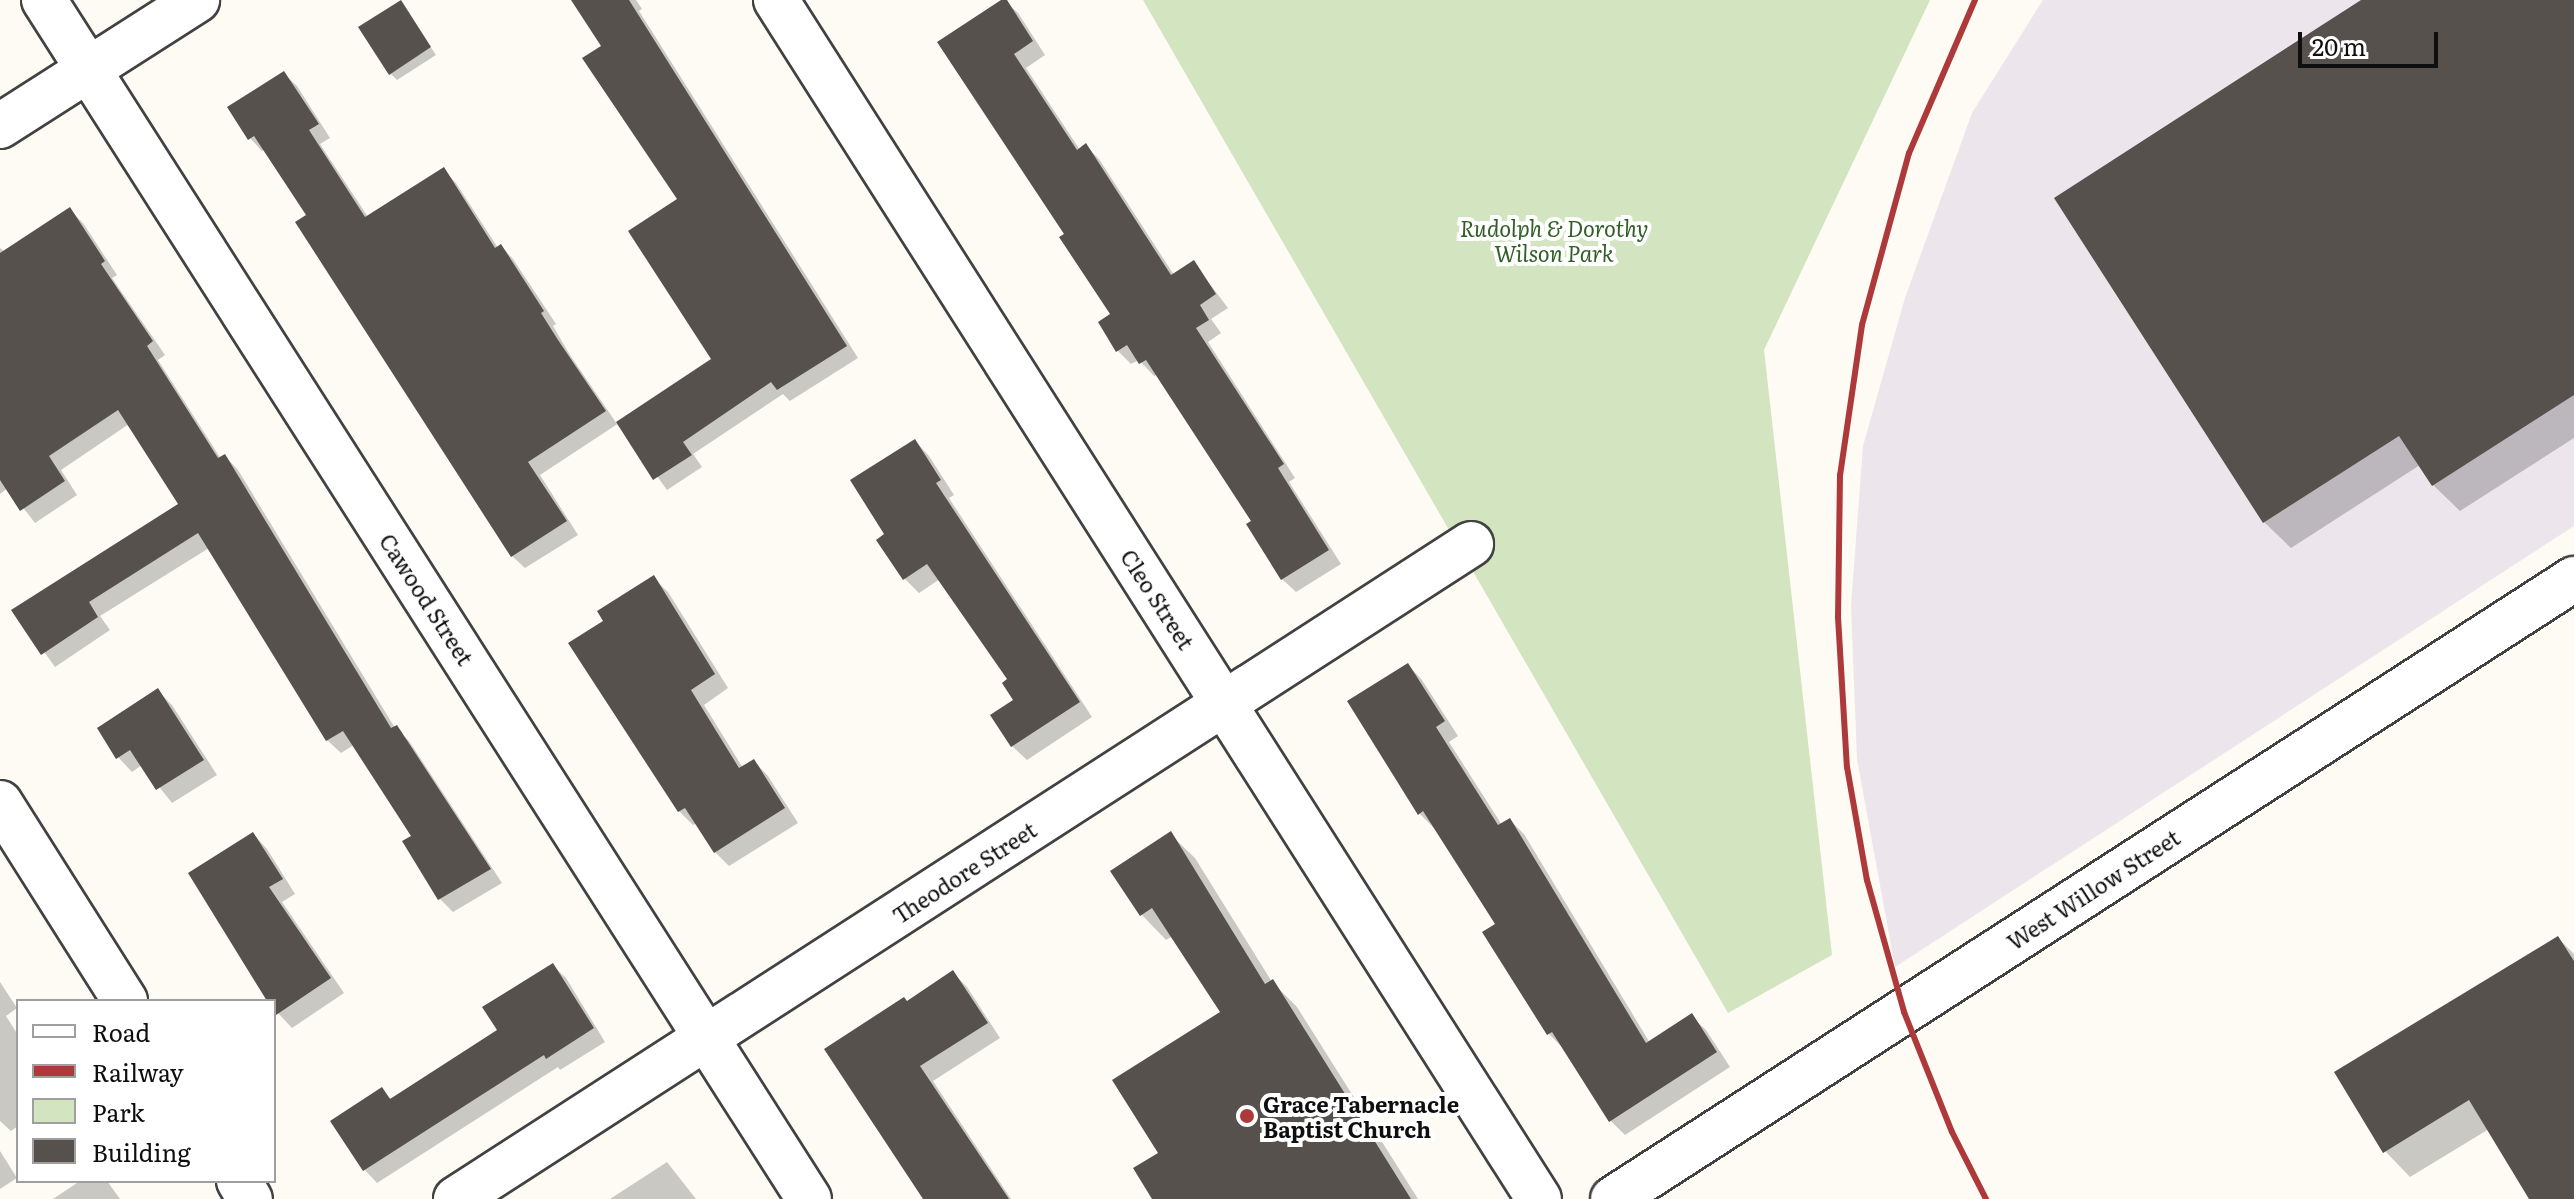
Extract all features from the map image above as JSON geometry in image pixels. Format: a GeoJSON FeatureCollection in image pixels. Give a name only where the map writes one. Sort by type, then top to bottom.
{"type":"FeatureCollection","features":[{"type":"Feature","properties":{"kind":"street","name":"Cawood Street"},"geometry":{"type":"LineString","coordinates":[[44,0],[809,1199]]}},
{"type":"Feature","properties":{"kind":"street"},"geometry":{"type":"LineString","coordinates":[[0,126],[197,0]]}},
{"type":"Feature","properties":{"kind":"street","name":"Cleo Street"},"geometry":{"type":"LineString","coordinates":[[776,0],[1539,1199]]}},
{"type":"Feature","properties":{"kind":"street","name":"Theodore Street"},"geometry":{"type":"LineString","coordinates":[[456,1199],[1471,544]]}},
{"type":"Feature","properties":{"kind":"street","name":"West Willow Street"},"geometry":{"type":"LineString","coordinates":[[1613,1199],[2574,579]]}},
{"type":"Feature","properties":{"kind":"street"},"geometry":{"type":"LineString","coordinates":[[0,803],[124,999]]}},
{"type":"Feature","properties":{"kind":"shaded area"},"geometry":{"type":"Polygon","coordinates":[[[2043,0],[2574,0],[2574,526],[1895,967],[1857,759],[1851,606],[1863,446],[1905,298],[1972,113],[2043,0]]]}},
{"type":"Feature","properties":{"kind":"green space","name":"Rudolph & Dorothy Wilson Park"},"geometry":{"type":"Polygon","coordinates":[[[1143,0],[1930,0],[1764,350],[1832,955],[1728,1013],[1143,0]]]}},
{"type":"Feature","properties":{"kind":"building"},"geometry":{"type":"Polygon","coordinates":[[[401,0],[431,47],[389,75],[358,27],[401,0]]]}},
{"type":"Feature","properties":{"kind":"building"},"geometry":{"type":"Polygon","coordinates":[[[571,0],[629,0],[847,346],[777,390],[771,382],[683,442],[692,455],[653,480],[616,422],[711,359],[628,231],[677,199],[582,58],[601,46],[571,0]]]}},
{"type":"Feature","properties":{"kind":"building"},"geometry":{"type":"Polygon","coordinates":[[[1001,0],[1007,0],[1033,41],[1014,54],[1077,150],[1086,143],[1171,275],[1194,260],[1216,294],[1200,305],[1209,320],[1196,328],[1284,464],[1278,468],[1329,550],[1281,580],[1246,524],[1251,521],[1146,360],[1139,364],[1127,345],[1116,352],[1098,322],[1110,314],[1059,237],[1064,234],[937,42],[1001,0]]]}},
{"type":"Feature","properties":{"kind":"building"},"geometry":{"type":"Polygon","coordinates":[[[2361,0],[2574,0],[2574,395],[2432,486],[2399,436],[2263,523],[2054,198],[2361,0]]]}},
{"type":"Feature","properties":{"kind":"building"},"geometry":{"type":"Polygon","coordinates":[[[284,71],[319,124],[309,130],[365,217],[444,167],[495,248],[501,244],[544,311],[541,313],[606,411],[528,462],[567,521],[511,557],[295,222],[306,215],[254,136],[248,140],[227,107],[284,71]]]}},
{"type":"Feature","properties":{"kind":"building"},"geometry":{"type":"Polygon","coordinates":[[[70,207],[105,261],[101,264],[153,341],[147,346],[218,458],[225,454],[391,728],[397,725],[491,869],[438,900],[402,841],[411,836],[343,731],[326,741],[198,533],[89,602],[98,617],[41,655],[11,610],[178,504],[118,410],[49,456],[65,481],[20,511],[0,480],[0,253],[70,207]]]}},
{"type":"Feature","properties":{"kind":"building"},"geometry":{"type":"Polygon","coordinates":[[[915,439],[941,480],[936,483],[1080,702],[1011,747],[990,715],[1013,700],[1002,683],[1007,679],[927,564],[903,580],[876,540],[884,534],[850,480],[915,439]]]}},
{"type":"Feature","properties":{"kind":"building"},"geometry":{"type":"Polygon","coordinates":[[[654,575],[715,674],[691,690],[739,768],[754,759],[785,808],[714,853],[685,808],[678,812],[568,643],[603,621],[597,611],[654,575]]]}},
{"type":"Feature","properties":{"kind":"building"},"geometry":{"type":"Polygon","coordinates":[[[1408,663],[1445,721],[1436,727],[1498,825],[1510,818],[1646,1043],[1692,1013],[1717,1052],[1609,1122],[1552,1032],[1547,1035],[1482,932],[1495,924],[1423,811],[1418,815],[1347,701],[1408,663]]]}},
{"type":"Feature","properties":{"kind":"building"},"geometry":{"type":"Polygon","coordinates":[[[158,688],[204,760],[156,790],[130,750],[116,759],[97,728],[158,688]]]}},
{"type":"Feature","properties":{"kind":"building","name":"Grace Tabernacle Baptist Church"},"geometry":{"type":"Polygon","coordinates":[[[1171,831],[1265,984],[1273,979],[1411,1199],[1152,1199],[1133,1168],[1158,1153],[1112,1080],[1220,1012],[1152,908],[1140,916],[1110,871],[1171,831]]]}},
{"type":"Feature","properties":{"kind":"building"},"geometry":{"type":"Polygon","coordinates":[[[253,832],[283,879],[269,887],[331,978],[276,1015],[276,999],[266,999],[188,873],[253,832]]]}},
{"type":"Feature","properties":{"kind":"building"},"geometry":{"type":"Polygon","coordinates":[[[2558,936],[2574,961],[2574,1199],[2529,1199],[2469,1100],[2383,1153],[2334,1072],[2558,936]]]}},
{"type":"Feature","properties":{"kind":"building"},"geometry":{"type":"Polygon","coordinates":[[[553,963],[594,1028],[546,1059],[544,1055],[363,1171],[330,1121],[382,1087],[390,1099],[497,1030],[482,1007],[553,963]]]}},
{"type":"Feature","properties":{"kind":"building"},"geometry":{"type":"Polygon","coordinates":[[[953,970],[988,1023],[920,1066],[1009,1199],[923,1199],[824,1049],[904,997],[907,1001],[953,970]]]}},
{"type":"Feature","properties":{"kind":"railway"},"geometry":{"type":"LineString","coordinates":[[1975,0],[1909,153],[1862,325],[1840,475],[1838,617],[1847,767],[1867,880],[1904,1012],[1952,1132],[1986,1199]]}},
{"type":"Feature","properties":{"kind":"place","name":"Grace Tabernacle Baptist Church"},"geometry":{"type":"Point","coordinates":[1247,1116]}}]}
